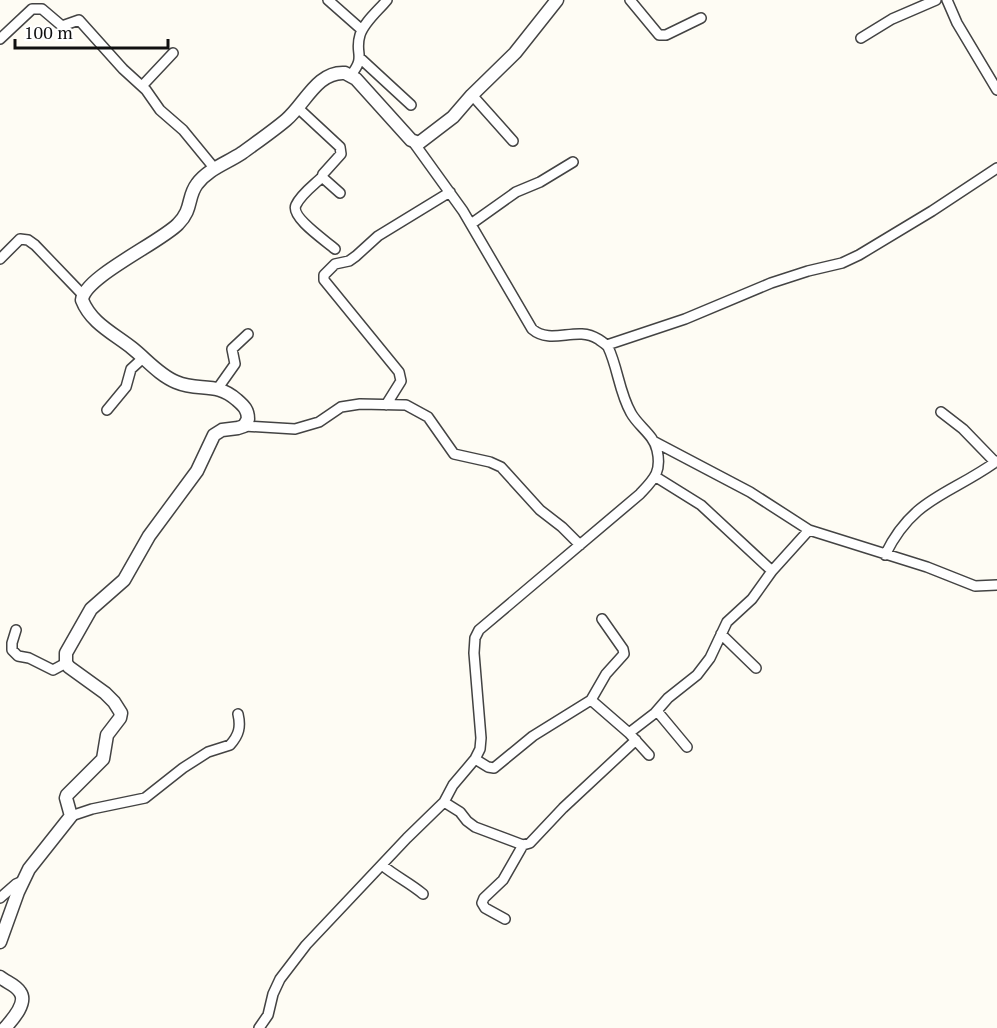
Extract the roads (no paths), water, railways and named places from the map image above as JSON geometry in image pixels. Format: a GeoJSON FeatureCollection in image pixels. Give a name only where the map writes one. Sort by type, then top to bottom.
{"type":"FeatureCollection","features":[{"type":"Feature","properties":{"kind":"street"},"geometry":{"type":"LineString","coordinates":[[328,0],[362,30]]}},
{"type":"Feature","properties":{"kind":"street"},"geometry":{"type":"LineString","coordinates":[[350,76],[360,64],[359,38],[362,30],[387,0]]}},
{"type":"Feature","properties":{"kind":"street"},"geometry":{"type":"LineString","coordinates":[[414,143],[419,143],[445,123],[515,53],[558,0]]}},
{"type":"Feature","properties":{"kind":"street"},"geometry":{"type":"LineString","coordinates":[[630,0],[659,35],[666,35],[701,18]]}},
{"type":"Feature","properties":{"kind":"street"},"geometry":{"type":"LineString","coordinates":[[861,38],[892,19],[936,0]]}},
{"type":"Feature","properties":{"kind":"street"},"geometry":{"type":"LineString","coordinates":[[946,0],[997,90]]}},
{"type":"Feature","properties":{"kind":"street"},"geometry":{"type":"LineString","coordinates":[[0,39],[32,9],[42,9],[62,26],[79,20],[123,69],[142,86],[160,110],[183,130],[215,169]]}},
{"type":"Feature","properties":{"kind":"street"},"geometry":{"type":"LineString","coordinates":[[142,86],[173,53]]}},
{"type":"Feature","properties":{"kind":"street"},"geometry":{"type":"LineString","coordinates":[[360,58],[411,105]]}},
{"type":"Feature","properties":{"kind":"street"},"geometry":{"type":"LineString","coordinates":[[83,295],[112,268],[174,228],[189,209],[197,184],[285,121],[326,77],[340,73],[350,76],[414,143],[450,192],[532,329],[544,337],[586,334],[607,345],[631,413],[655,442],[750,492],[809,530],[927,567],[975,586],[997,585]]}},
{"type":"Feature","properties":{"kind":"street"},"geometry":{"type":"LineString","coordinates":[[472,95],[513,141]]}},
{"type":"Feature","properties":{"kind":"street"},"geometry":{"type":"LineString","coordinates":[[298,108],[342,151],[294,207],[302,221],[335,249]]}},
{"type":"Feature","properties":{"kind":"street"},"geometry":{"type":"LineString","coordinates":[[471,224],[516,192],[540,182],[573,162]]}},
{"type":"Feature","properties":{"kind":"street"},"geometry":{"type":"LineString","coordinates":[[607,345],[685,319],[771,283],[842,263],[932,211],[997,168]]}},
{"type":"Feature","properties":{"kind":"street"},"geometry":{"type":"LineString","coordinates":[[322,177],[340,194]]}},
{"type":"Feature","properties":{"kind":"street"},"geometry":{"type":"LineString","coordinates":[[386,405],[400,381],[399,372],[324,280],[324,274],[335,264],[349,261],[378,236],[450,192]]}},
{"type":"Feature","properties":{"kind":"street"},"geometry":{"type":"LineString","coordinates":[[0,259],[20,238],[35,245],[83,295],[84,304],[95,320],[177,383],[227,391],[246,408],[248,419],[244,426]]}},
{"type":"Feature","properties":{"kind":"street"},"geometry":{"type":"LineString","coordinates":[[218,388],[235,364],[232,350],[248,334]]}},
{"type":"Feature","properties":{"kind":"street"},"geometry":{"type":"LineString","coordinates":[[107,410],[126,387],[131,369],[143,358]]}},
{"type":"Feature","properties":{"kind":"street"},"geometry":{"type":"LineString","coordinates":[[66,663],[66,653],[85,617],[124,580],[149,536],[197,471],[214,435],[222,430],[244,426],[296,429],[319,422],[341,407],[360,404],[406,405],[428,417],[454,454],[490,462],[501,467],[540,510],[580,545]]}},
{"type":"Feature","properties":{"kind":"street"},"geometry":{"type":"LineString","coordinates":[[885,555],[898,530],[920,508],[996,462],[963,429],[941,412]]}},
{"type":"Feature","properties":{"kind":"street"},"geometry":{"type":"LineString","coordinates":[[260,1028],[268,1015],[273,994],[280,979],[306,945],[444,802],[453,785],[475,759],[481,738],[475,638],[479,630],[640,494],[656,477],[658,462],[655,442]]}},
{"type":"Feature","properties":{"kind":"street"},"geometry":{"type":"LineString","coordinates":[[656,477],[701,505],[772,571]]}},
{"type":"Feature","properties":{"kind":"street"},"geometry":{"type":"LineString","coordinates":[[444,802],[460,812],[467,821],[475,826],[524,845],[530,843],[668,698],[703,668],[727,622],[752,599],[772,571],[809,530]]}},
{"type":"Feature","properties":{"kind":"street"},"geometry":{"type":"LineString","coordinates":[[475,759],[494,768],[533,736],[591,700],[606,674],[624,654],[623,649],[602,619]]}},
{"type":"Feature","properties":{"kind":"street"},"geometry":{"type":"LineString","coordinates":[[16,630],[12,650],[18,656],[29,658],[53,670],[66,663]]}},
{"type":"Feature","properties":{"kind":"street"},"geometry":{"type":"LineString","coordinates":[[721,634],[756,668]]}},
{"type":"Feature","properties":{"kind":"street"},"geometry":{"type":"LineString","coordinates":[[66,663],[105,693],[121,713],[120,718],[107,735],[103,759],[67,795],[71,816]]}},
{"type":"Feature","properties":{"kind":"street"},"geometry":{"type":"LineString","coordinates":[[591,700],[633,737],[649,755]]}},
{"type":"Feature","properties":{"kind":"street"},"geometry":{"type":"LineString","coordinates":[[657,711],[687,747]]}},
{"type":"Feature","properties":{"kind":"street"},"geometry":{"type":"LineString","coordinates":[[0,942],[29,869],[71,816],[92,809],[146,798],[183,768],[208,752],[230,746],[239,732],[238,714]]}},
{"type":"Feature","properties":{"kind":"street"},"geometry":{"type":"LineString","coordinates":[[506,919],[485,908],[482,903],[484,897],[503,880],[524,845]]}},
{"type":"Feature","properties":{"kind":"street"},"geometry":{"type":"LineString","coordinates":[[382,865],[423,894]]}},
{"type":"Feature","properties":{"kind":"street"},"geometry":{"type":"LineString","coordinates":[[0,898],[23,881]]}},
{"type":"Feature","properties":{"kind":"street"},"geometry":{"type":"LineString","coordinates":[[0,977],[21,992],[22,998],[16,1014],[5,1028]]}}]}
